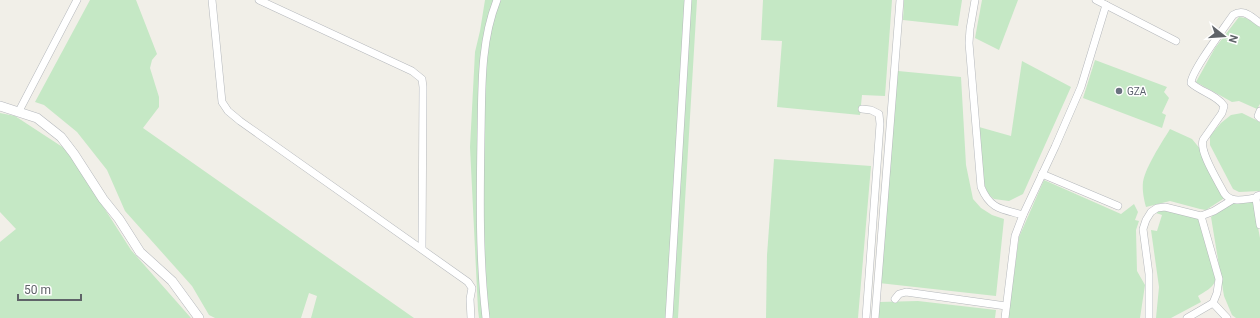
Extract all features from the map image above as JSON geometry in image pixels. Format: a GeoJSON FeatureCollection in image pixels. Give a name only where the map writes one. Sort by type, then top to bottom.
{"type":"FeatureCollection","features":[{"type":"Feature","properties":{"kind":"street"},"geometry":{"type":"LineString","coordinates":[[19,111],[76,0]]}},
{"type":"Feature","properties":{"kind":"street"},"geometry":{"type":"LineString","coordinates":[[212,0],[222,102],[228,111],[468,282],[472,288],[470,300],[472,318]]}},
{"type":"Feature","properties":{"kind":"street"},"geometry":{"type":"LineString","coordinates":[[259,0],[412,71],[422,79],[422,248]]}},
{"type":"Feature","properties":{"kind":"street"},"geometry":{"type":"LineString","coordinates":[[486,318],[482,283],[481,248],[482,87],[484,51],[497,0]]}},
{"type":"Feature","properties":{"kind":"street"},"geometry":{"type":"LineString","coordinates":[[669,318],[688,0]]}},
{"type":"Feature","properties":{"kind":"street"},"geometry":{"type":"LineString","coordinates":[[875,318],[900,0]]}},
{"type":"Feature","properties":{"kind":"street"},"geometry":{"type":"LineString","coordinates":[[975,0],[969,43],[981,187],[986,198],[992,205],[1023,215]]}},
{"type":"Feature","properties":{"kind":"street"},"geometry":{"type":"LineString","coordinates":[[1096,0],[1176,41]]}},
{"type":"Feature","properties":{"kind":"street"},"geometry":{"type":"LineString","coordinates":[[1005,318],[1015,236],[1081,87],[1106,6]]}},
{"type":"Feature","properties":{"kind":"street"},"geometry":{"type":"LineString","coordinates":[[1232,200],[1224,193],[1204,152],[1202,144],[1203,140],[1222,113],[1224,106],[1219,100],[1195,87],[1191,83],[1191,79],[1197,67],[1234,15],[1238,12],[1245,12],[1260,23]]}},
{"type":"Feature","properties":{"kind":"street"},"geometry":{"type":"LineString","coordinates":[[0,106],[37,118],[61,137],[74,154],[103,199],[119,219],[140,252],[172,281],[199,318]]}},
{"type":"Feature","properties":{"kind":"street"},"geometry":{"type":"LineString","coordinates":[[862,109],[871,110],[879,114],[880,124],[866,318]]}},
{"type":"Feature","properties":{"kind":"street"},"geometry":{"type":"LineString","coordinates":[[1260,111],[1258,116],[1260,118]]}},
{"type":"Feature","properties":{"kind":"street"},"geometry":{"type":"LineString","coordinates":[[1042,174],[1118,206]]}},
{"type":"Feature","properties":{"kind":"street"},"geometry":{"type":"LineString","coordinates":[[1149,318],[1149,274],[1143,229],[1151,212],[1157,208],[1165,207],[1201,216],[1214,211],[1232,200],[1258,196],[1260,225]]}},
{"type":"Feature","properties":{"kind":"street"},"geometry":{"type":"LineString","coordinates":[[1187,318],[1213,303],[1217,293],[1219,279],[1201,216]]}},
{"type":"Feature","properties":{"kind":"street"},"geometry":{"type":"LineString","coordinates":[[895,299],[899,294],[906,292],[1006,306]]}},
{"type":"Feature","properties":{"kind":"street"},"geometry":{"type":"LineString","coordinates":[[1213,303],[1226,318]]}},
{"type":"Feature","properties":{"kind":"green space"},"geometry":{"type":"Polygon","coordinates":[[[90,0],[136,0],[157,54],[152,60],[150,68],[159,97],[159,107],[143,128],[414,318],[311,318],[317,296],[309,293],[301,318],[215,318],[209,315],[192,286],[125,211],[107,170],[77,132],[44,105],[35,102],[90,0]]]}},
{"type":"Feature","properties":{"kind":"green space"},"geometry":{"type":"Polygon","coordinates":[[[485,0],[697,0],[678,318],[479,318],[470,147],[475,52],[485,0]]]}},
{"type":"Feature","properties":{"kind":"green space"},"geometry":{"type":"Polygon","coordinates":[[[763,0],[892,0],[885,96],[862,95],[860,115],[777,107],[782,41],[761,40],[763,0]]]}},
{"type":"Feature","properties":{"kind":"green space"},"geometry":{"type":"Polygon","coordinates":[[[904,0],[962,0],[958,26],[903,20],[904,0]]]}},
{"type":"Feature","properties":{"kind":"green space"},"geometry":{"type":"Polygon","coordinates":[[[982,0],[1018,0],[999,50],[975,38],[982,0]]]}},
{"type":"Feature","properties":{"kind":"green space"},"geometry":{"type":"Polygon","coordinates":[[[1239,17],[1246,18],[1260,27],[1260,104],[1257,109],[1239,101],[1232,102],[1196,82],[1215,48],[1239,17]]]}},
{"type":"Feature","properties":{"kind":"green space"},"geometry":{"type":"Polygon","coordinates":[[[1095,60],[1167,87],[1164,92],[1169,98],[1162,113],[1166,115],[1162,128],[1083,98],[1095,60]]]}},
{"type":"Feature","properties":{"kind":"green space"},"geometry":{"type":"Polygon","coordinates":[[[1022,61],[1071,87],[1023,194],[1009,201],[994,199],[988,194],[983,181],[979,127],[1011,136],[1022,61]]]}},
{"type":"Feature","properties":{"kind":"green space"},"geometry":{"type":"Polygon","coordinates":[[[898,71],[961,77],[966,165],[973,199],[981,208],[992,215],[1004,219],[996,296],[879,283],[898,71]]]}},
{"type":"Feature","properties":{"kind":"green space"},"geometry":{"type":"Polygon","coordinates":[[[0,113],[15,116],[67,150],[131,250],[191,318],[0,318],[0,242],[16,229],[0,212],[0,113]]]}},
{"type":"Feature","properties":{"kind":"green space"},"geometry":{"type":"Polygon","coordinates":[[[1242,113],[1260,122],[1260,191],[1239,192],[1233,189],[1210,145],[1210,136],[1221,123],[1231,115],[1242,113]]]}},
{"type":"Feature","properties":{"kind":"green space"},"geometry":{"type":"Polygon","coordinates":[[[1170,129],[1192,139],[1201,150],[1226,197],[1206,210],[1170,201],[1146,207],[1143,182],[1147,169],[1170,129]]]}},
{"type":"Feature","properties":{"kind":"green space"},"geometry":{"type":"Polygon","coordinates":[[[774,159],[871,166],[858,318],[766,318],[767,255],[774,159]]]}},
{"type":"Feature","properties":{"kind":"green space"},"geometry":{"type":"Polygon","coordinates":[[[1044,180],[1121,214],[1134,204],[1138,212],[1135,220],[1139,221],[1136,230],[1137,271],[1145,285],[1140,318],[1008,318],[1019,237],[1044,180]]]}},
{"type":"Feature","properties":{"kind":"green space"},"geometry":{"type":"Polygon","coordinates":[[[1253,200],[1260,238],[1260,318],[1236,318],[1232,315],[1224,296],[1211,217],[1230,203],[1253,200]]]}},
{"type":"Feature","properties":{"kind":"green space"},"geometry":{"type":"Polygon","coordinates":[[[1161,209],[1201,216],[1215,276],[1215,281],[1212,286],[1198,296],[1201,302],[1171,318],[1156,318],[1159,287],[1151,230],[1157,231],[1162,215],[1156,213],[1161,209]]]}},
{"type":"Feature","properties":{"kind":"green space"},"geometry":{"type":"Polygon","coordinates":[[[918,301],[996,310],[995,318],[878,318],[879,302],[918,301]]]}},
{"type":"Feature","properties":{"kind":"place","name":"GZA"},"geometry":{"type":"Point","coordinates":[1119,91]}}]}
